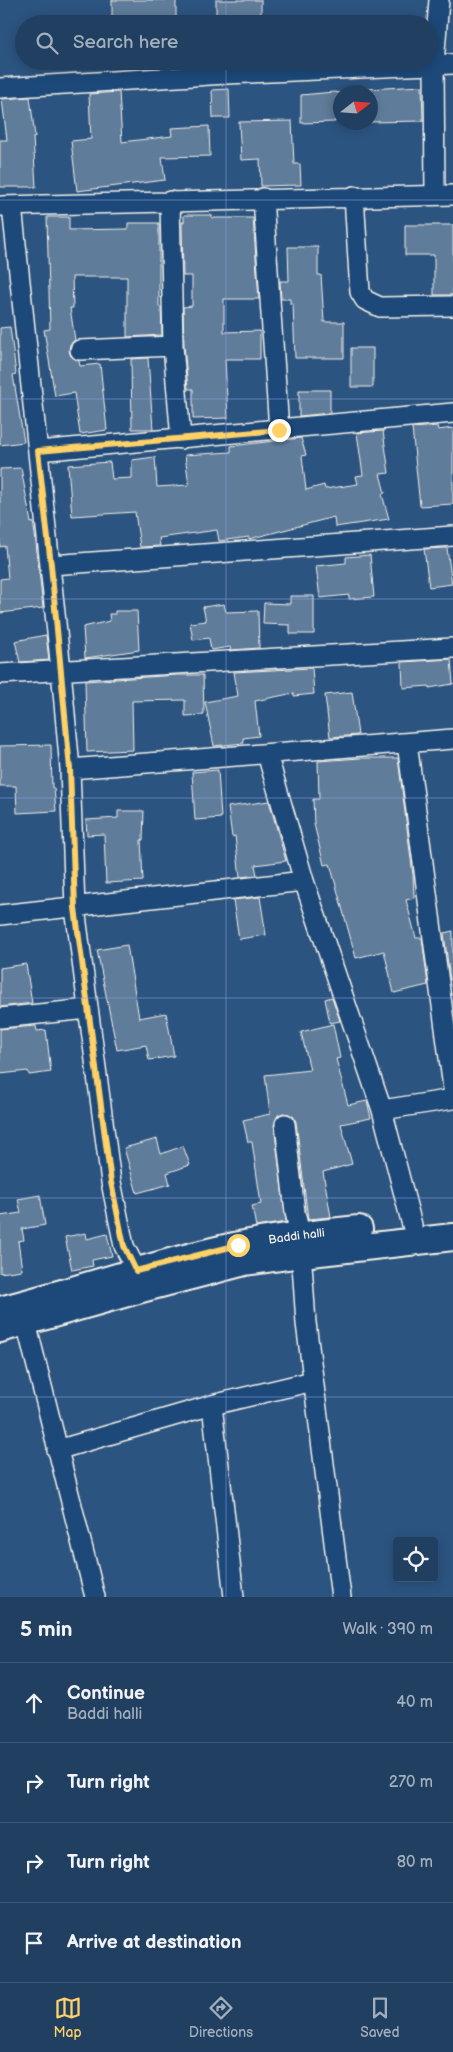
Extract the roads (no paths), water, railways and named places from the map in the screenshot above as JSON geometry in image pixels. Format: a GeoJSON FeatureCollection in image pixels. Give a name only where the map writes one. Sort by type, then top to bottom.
{"type":"FeatureCollection","features":[{"type":"Feature","properties":{"kind":"street"},"geometry":{"type":"LineString","coordinates":[[438,15],[439,0]]}},
{"type":"Feature","properties":{"kind":"street"},"geometry":{"type":"LineString","coordinates":[[438,64],[453,64]]}},
{"type":"Feature","properties":{"kind":"street"},"geometry":{"type":"LineString","coordinates":[[0,88],[309,70]]}},
{"type":"Feature","properties":{"kind":"street"},"geometry":{"type":"LineString","coordinates":[[0,1330],[26,1323],[140,1279],[124,1246],[111,1182],[75,908],[70,769],[51,565],[6,206],[170,200],[444,194],[434,70]]}},
{"type":"Feature","properties":{"kind":"street"},"geometry":{"type":"LineString","coordinates":[[354,196],[360,292],[365,300],[380,307],[453,306]]}},
{"type":"Feature","properties":{"kind":"street"},"geometry":{"type":"LineString","coordinates":[[262,198],[279,430]]}},
{"type":"Feature","properties":{"kind":"street"},"geometry":{"type":"LineString","coordinates":[[170,200],[173,346],[181,439]]}},
{"type":"Feature","properties":{"kind":"street"},"geometry":{"type":"LineString","coordinates":[[80,350],[173,346]]}},
{"type":"Feature","properties":{"kind":"street"},"geometry":{"type":"LineString","coordinates":[[38,451],[453,413]]}},
{"type":"Feature","properties":{"kind":"street"},"geometry":{"type":"LineString","coordinates":[[51,565],[453,536]]}},
{"type":"Feature","properties":{"kind":"street"},"geometry":{"type":"LineString","coordinates":[[0,674],[453,648]]}},
{"type":"Feature","properties":{"kind":"street"},"geometry":{"type":"LineString","coordinates":[[70,769],[453,739]]}},
{"type":"Feature","properties":{"kind":"street"},"geometry":{"type":"LineString","coordinates":[[407,743],[453,1088]]}},
{"type":"Feature","properties":{"kind":"street"},"geometry":{"type":"LineString","coordinates":[[267,754],[304,881],[382,1110],[412,1225]]}},
{"type":"Feature","properties":{"kind":"street"},"geometry":{"type":"LineString","coordinates":[[0,915],[304,881]]}},
{"type":"Feature","properties":{"kind":"street"},"geometry":{"type":"LineString","coordinates":[[0,1018],[88,1009]]}},
{"type":"Feature","properties":{"kind":"street"},"geometry":{"type":"LineString","coordinates":[[382,1110],[453,1099]]}},
{"type":"Feature","properties":{"kind":"street"},"geometry":{"type":"LineString","coordinates":[[285,1124],[295,1212],[301,1244],[306,1322],[341,1597]]}},
{"type":"Feature","properties":{"kind":"street","name":"Baddi halli"},"geometry":{"type":"LineString","coordinates":[[0,1310],[140,1279],[238,1245],[301,1244],[453,1220]]}},
{"type":"Feature","properties":{"kind":"street"},"geometry":{"type":"LineString","coordinates":[[301,1244],[453,1237]]}},
{"type":"Feature","properties":{"kind":"street"},"geometry":{"type":"LineString","coordinates":[[26,1323],[95,1597]]}},
{"type":"Feature","properties":{"kind":"street"},"geometry":{"type":"LineString","coordinates":[[57,1450],[212,1406],[313,1381]]}},
{"type":"Feature","properties":{"kind":"street"},"geometry":{"type":"LineString","coordinates":[[212,1406],[234,1597]]}}]}
